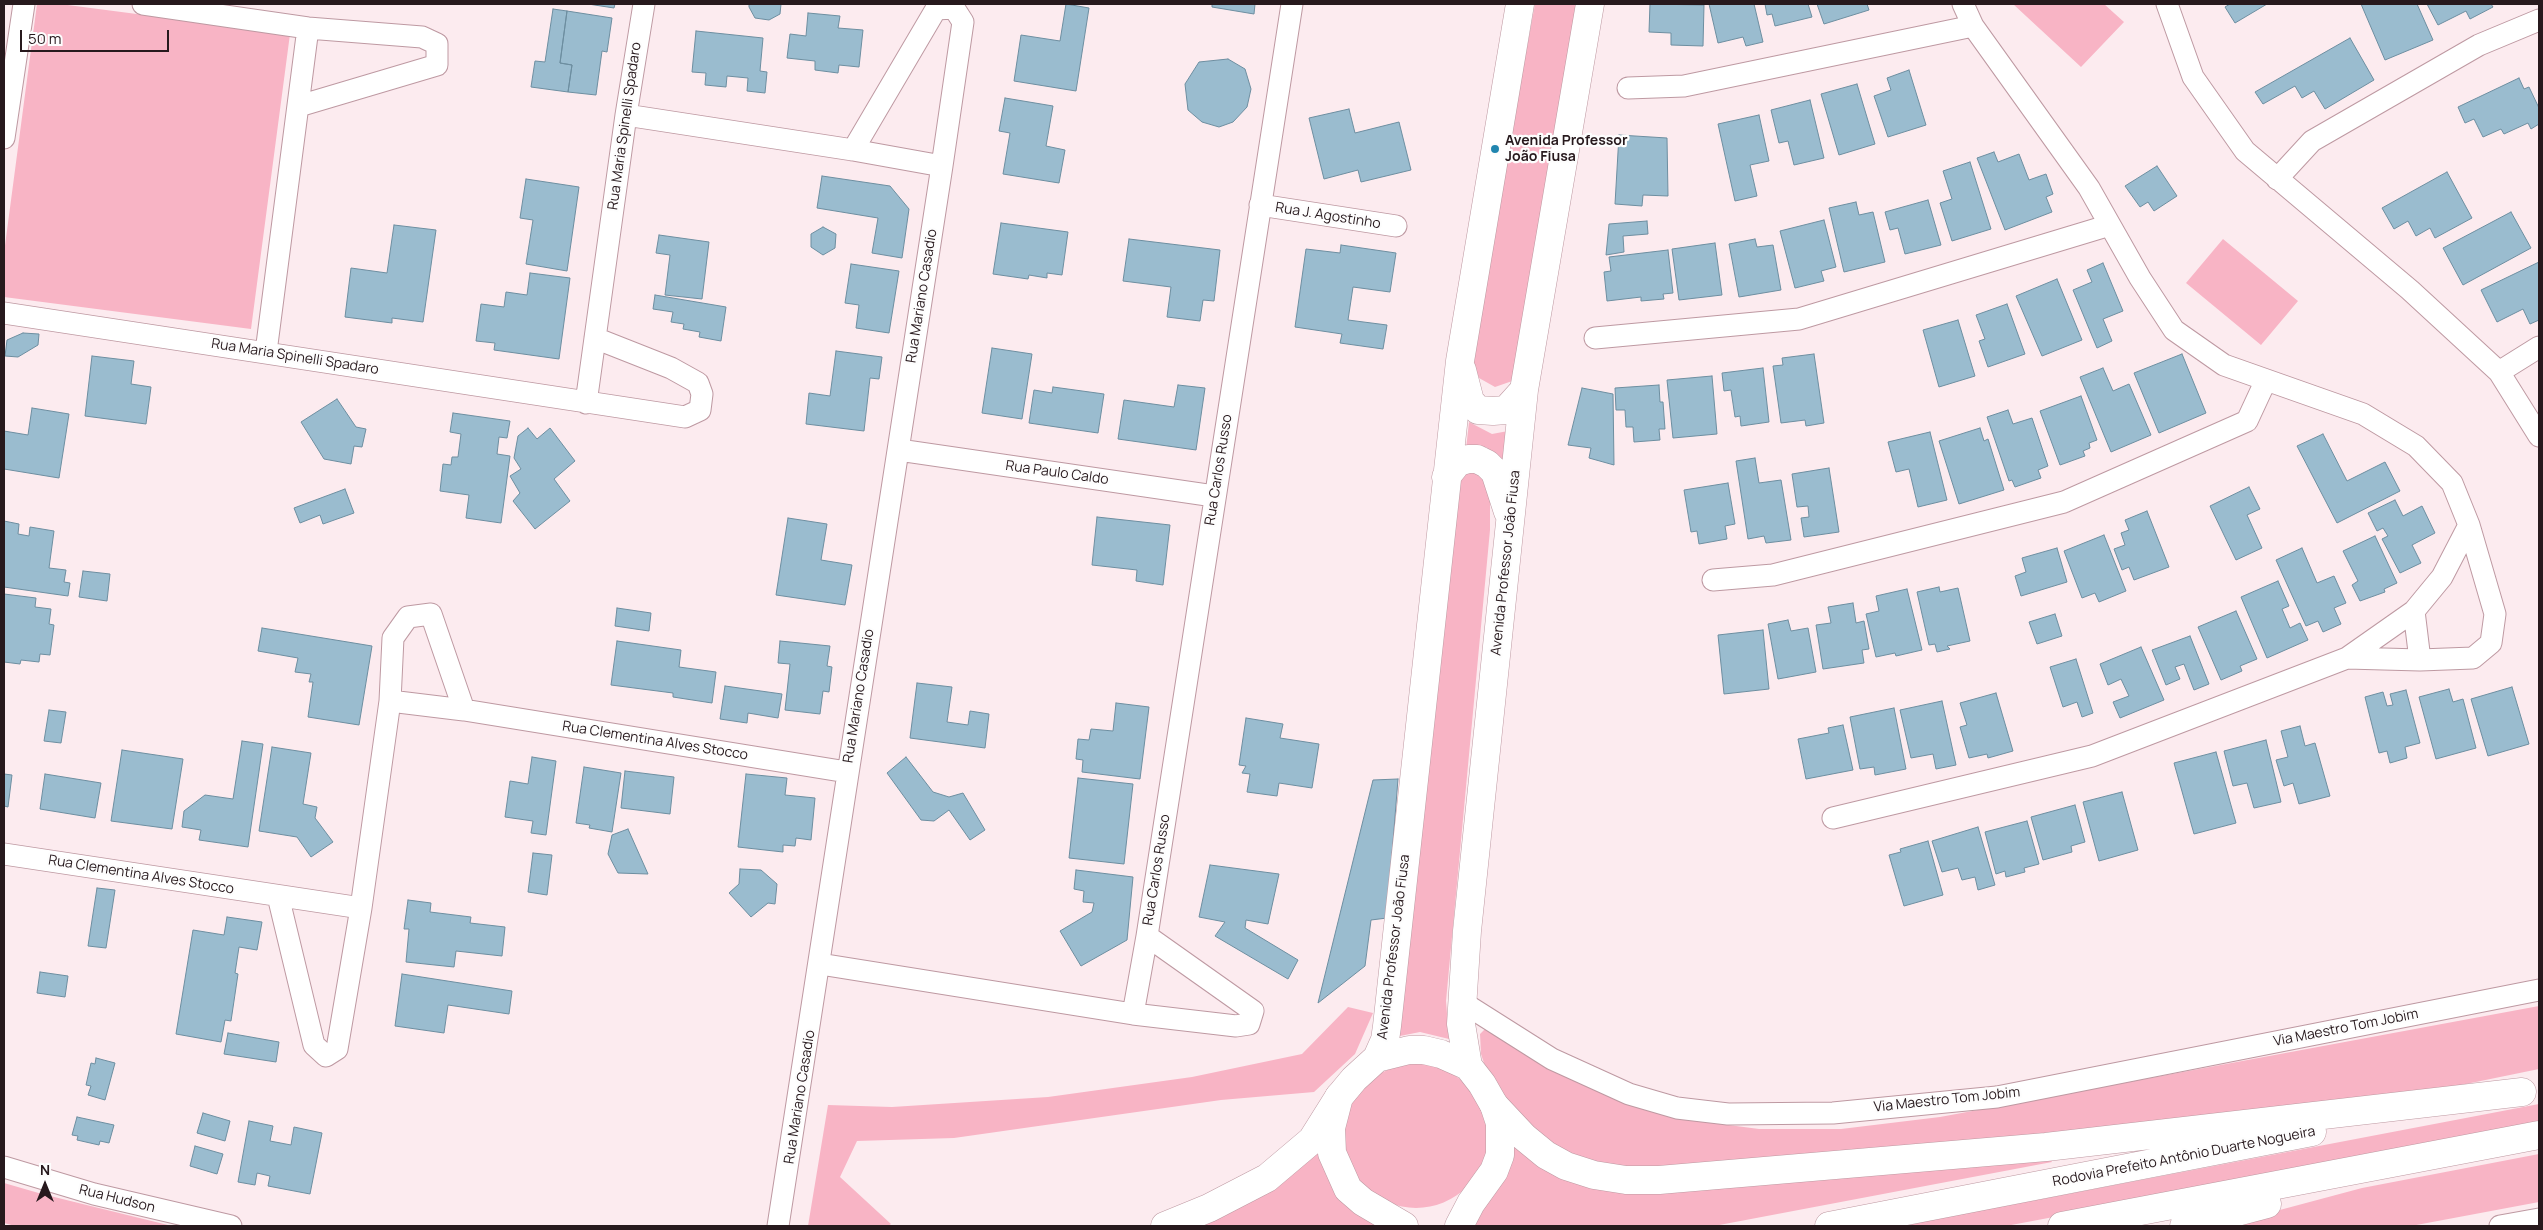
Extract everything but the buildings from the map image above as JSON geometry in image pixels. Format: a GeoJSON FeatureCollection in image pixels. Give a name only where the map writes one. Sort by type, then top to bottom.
{"type":"FeatureCollection","features":[{"type":"Feature","properties":{"kind":"main road","name":"Avenida Professor João Fiusa"},"geometry":{"type":"LineString","coordinates":[[1377,1058],[1384,1040],[1389,1011],[1460,361],[1520,4]]}},
{"type":"Feature","properties":{"kind":"main road","name":"Avenida Professor João Fiusa"},"geometry":{"type":"LineString","coordinates":[[1459,1226],[1471,1203],[1494,1171],[1500,1155],[1500,1123],[1494,1105],[1482,1084],[1468,1066],[1462,1033],[1462,1002],[1475,850],[1524,390],[1590,4]]}},
{"type":"Feature","properties":{"kind":"main road"},"geometry":{"type":"LineString","coordinates":[[1460,361],[1470,401],[1478,410],[1493,412],[1506,410],[1524,390]]}},
{"type":"Feature","properties":{"kind":"main road"},"geometry":{"type":"LineString","coordinates":[[1446,476],[1458,462],[1468,459],[1477,459],[1487,464],[1495,472],[1511,523]]}},
{"type":"Feature","properties":{"kind":"main road","name":"Avenida Professor João Fiusa"},"geometry":{"type":"LineString","coordinates":[[1404,1226],[1363,1202],[1348,1189],[1339,1172],[1332,1153],[1331,1128],[1339,1097],[1354,1078],[1377,1058],[1408,1050],[1424,1050],[1441,1054],[1468,1066]]}},
{"type":"Feature","properties":{"kind":"main road"},"geometry":{"type":"LineString","coordinates":[[1494,1105],[1524,1137],[1546,1155],[1585,1172],[1626,1180],[1659,1180],[2046,1146],[2531,1090]]}},
{"type":"Feature","properties":{"kind":"main road","name":"Rodovia Prefeito Antônio Duarte Nogueira"},"geometry":{"type":"LineString","coordinates":[[1829,1226],[2531,1090]]}},
{"type":"Feature","properties":{"kind":"main road"},"geometry":{"type":"LineString","coordinates":[[1165,1226],[1209,1208],[1267,1178],[1312,1140],[1339,1097]]}},
{"type":"Feature","properties":{"kind":"main road"},"geometry":{"type":"LineString","coordinates":[[2062,1226],[2534,1136]]}},
{"type":"Feature","properties":{"kind":"main road"},"geometry":{"type":"LineString","coordinates":[[2184,1226],[2534,1136]]}},
{"type":"Feature","properties":{"kind":"street"},"geometry":{"type":"LineString","coordinates":[[4,138],[24,4]]}},
{"type":"Feature","properties":{"kind":"street"},"geometry":{"type":"LineString","coordinates":[[143,4],[308,28],[422,37],[437,44],[437,65],[299,106]]}},
{"type":"Feature","properties":{"kind":"street","name":"Rua Maria Spinelli Spadaro"},"geometry":{"type":"LineString","coordinates":[[586,403],[626,115],[644,4]]}},
{"type":"Feature","properties":{"kind":"street","name":"Rua Carlos Russo"},"geometry":{"type":"LineString","coordinates":[[1133,1014],[1147,936],[1292,4]]}},
{"type":"Feature","properties":{"kind":"street"},"geometry":{"type":"LineString","coordinates":[[1963,4],[1973,26],[2088,188],[2174,330],[2224,365],[2363,414],[2416,446],[2452,484],[2469,525],[2495,614],[2491,643],[2473,658],[2420,660],[2347,658]]}},
{"type":"Feature","properties":{"kind":"street"},"geometry":{"type":"LineString","coordinates":[[2167,4],[2193,77],[2245,151],[2410,290],[2499,372],[2539,436]]}},
{"type":"Feature","properties":{"kind":"street","name":"Rua Mariano Casadio"},"geometry":{"type":"LineString","coordinates":[[778,1226],[820,964],[847,772],[899,450],[963,22],[954,8],[936,9],[853,150]]}},
{"type":"Feature","properties":{"kind":"street"},"geometry":{"type":"LineString","coordinates":[[2277,178],[2312,141],[2480,45],[2539,20]]}},
{"type":"Feature","properties":{"kind":"street"},"geometry":{"type":"LineString","coordinates":[[1628,88],[1684,86],[1973,26]]}},
{"type":"Feature","properties":{"kind":"street"},"geometry":{"type":"LineString","coordinates":[[266,352],[308,28]]}},
{"type":"Feature","properties":{"kind":"street"},"geometry":{"type":"LineString","coordinates":[[626,115],[853,150],[942,166]]}},
{"type":"Feature","properties":{"kind":"street","name":"Rua J. Agostinho"},"geometry":{"type":"LineString","coordinates":[[1260,206],[1396,226]]}},
{"type":"Feature","properties":{"kind":"street"},"geometry":{"type":"LineString","coordinates":[[1595,338],[1799,319],[2110,225]]}},
{"type":"Feature","properties":{"kind":"street","name":"Rua Maria Spinelli Spadaro"},"geometry":{"type":"LineString","coordinates":[[4,313],[685,417],[700,410],[702,394],[698,383],[671,368],[595,338]]}},
{"type":"Feature","properties":{"kind":"street"},"geometry":{"type":"LineString","coordinates":[[2499,372],[2539,347]]}},
{"type":"Feature","properties":{"kind":"street"},"geometry":{"type":"LineString","coordinates":[[1713,580],[1773,575],[2064,502],[2247,421],[2266,380]]}},
{"type":"Feature","properties":{"kind":"street","name":"Rua Paulo Caldo"},"geometry":{"type":"LineString","coordinates":[[899,450],[1214,496]]}},
{"type":"Feature","properties":{"kind":"street"},"geometry":{"type":"LineString","coordinates":[[1833,818],[2092,756],[2347,658],[2414,611],[2442,577],[2469,525]]}},
{"type":"Feature","properties":{"kind":"street"},"geometry":{"type":"LineString","coordinates":[[2414,611],[2420,660]]}},
{"type":"Feature","properties":{"kind":"street"},"geometry":{"type":"LineString","coordinates":[[278,896],[314,1045],[326,1056],[337,1049],[361,908],[390,701],[393,638],[408,616],[431,614],[464,710]]}},
{"type":"Feature","properties":{"kind":"street","name":"Rua Clementina Alves Stocco"},"geometry":{"type":"LineString","coordinates":[[390,701],[464,710],[847,772]]}},
{"type":"Feature","properties":{"kind":"street","name":"Rua Clementina Alves Stocco"},"geometry":{"type":"LineString","coordinates":[[4,854],[361,908]]}},
{"type":"Feature","properties":{"kind":"street","name":"Rua Carlos Russo"},"geometry":{"type":"LineString","coordinates":[[820,964],[1133,1014],[1236,1026],[1249,1024],[1253,1011],[1147,936]]}},
{"type":"Feature","properties":{"kind":"street","name":"Via Maestro Tom Jobim"},"geometry":{"type":"LineString","coordinates":[[1462,1002],[1552,1060],[1630,1094],[1677,1108],[1728,1114],[1833,1113],[1997,1097],[2539,990]]}},
{"type":"Feature","properties":{"kind":"street","name":"Rua Hudson"},"geometry":{"type":"LineString","coordinates":[[4,1167],[94,1194],[231,1226]]}},
{"type":"Feature","properties":{"kind":"street"},"geometry":{"type":"LineString","coordinates":[[2500,1226],[2539,1219]]}},
{"type":"Feature","properties":{"kind":"shaded area"},"geometry":{"type":"Polygon","coordinates":[[[37,4],[60,4],[290,34],[251,329],[4,297],[4,253],[37,4]]]}},
{"type":"Feature","properties":{"kind":"shaded area"},"geometry":{"type":"Polygon","coordinates":[[[1535,4],[1580,4],[1518,379],[1495,387],[1479,378],[1470,357],[1535,4]]]}},
{"type":"Feature","properties":{"kind":"shaded area"},"geometry":{"type":"Polygon","coordinates":[[[2013,4],[2104,4],[2124,22],[2081,67],[2013,4]]]}},
{"type":"Feature","properties":{"kind":"shaded area"},"geometry":{"type":"Polygon","coordinates":[[[2223,239],[2298,301],[2261,345],[2186,283],[2223,239]]]}},
{"type":"Feature","properties":{"kind":"shaded area"},"geometry":{"type":"Polygon","coordinates":[[[1469,422],[1492,434],[1508,431],[1503,462],[1486,447],[1466,449],[1469,422]]]}},
{"type":"Feature","properties":{"kind":"shaded area"},"geometry":{"type":"Polygon","coordinates":[[[1473,469],[1490,483],[1490,530],[1446,1001],[1449,1039],[1420,1032],[1395,1037],[1454,480],[1473,469]]]}},
{"type":"Feature","properties":{"kind":"shaded area"},"geometry":{"type":"Polygon","coordinates":[[[2539,1006],[2539,1069],[2427,1092],[2283,1111],[1654,1170],[1584,1160],[1553,1147],[1525,1125],[1487,1072],[1481,1054],[1480,1034],[1487,1027],[1698,1121],[1759,1129],[1841,1129],[1940,1117],[2539,1006]]]}},
{"type":"Feature","properties":{"kind":"shaded area"},"geometry":{"type":"Polygon","coordinates":[[[1348,1007],[1373,1013],[1355,1054],[1314,1092],[1221,1100],[954,1138],[857,1141],[840,1177],[891,1224],[888,1226],[808,1226],[828,1105],[892,1107],[1048,1097],[1192,1077],[1302,1054],[1348,1007]]]}},
{"type":"Feature","properties":{"kind":"shaded area"},"geometry":{"type":"Polygon","coordinates":[[[1416,1064],[1444,1069],[1467,1085],[1483,1108],[1488,1136],[1483,1164],[1467,1187],[1444,1203],[1416,1208],[1388,1203],[1365,1187],[1349,1164],[1344,1136],[1349,1108],[1365,1085],[1388,1069],[1416,1064]]]}},
{"type":"Feature","properties":{"kind":"shaded area"},"geometry":{"type":"Polygon","coordinates":[[[2539,1104],[2539,1125],[2006,1226],[1900,1226],[2539,1104]]]}},
{"type":"Feature","properties":{"kind":"shaded area"},"geometry":{"type":"Polygon","coordinates":[[[1512,1140],[1571,1180],[2048,1155],[2052,1162],[1714,1226],[1470,1226],[1512,1140]]]}},
{"type":"Feature","properties":{"kind":"shaded area"},"geometry":{"type":"Polygon","coordinates":[[[1321,1148],[1383,1226],[1195,1226],[1321,1148]]]}},
{"type":"Feature","properties":{"kind":"shaded area"},"geometry":{"type":"Polygon","coordinates":[[[2539,1154],[2539,1202],[2411,1226],[2220,1226],[2362,1188],[2539,1154]]]}},
{"type":"Feature","properties":{"kind":"shaded area"},"geometry":{"type":"Polygon","coordinates":[[[4,1183],[172,1226],[15,1226],[4,1223],[4,1183]]]}},
{"type":"Feature","properties":{"kind":"place","name":"Avenida Professor João Fiusa"},"geometry":{"type":"Point","coordinates":[1495,149]}}]}
